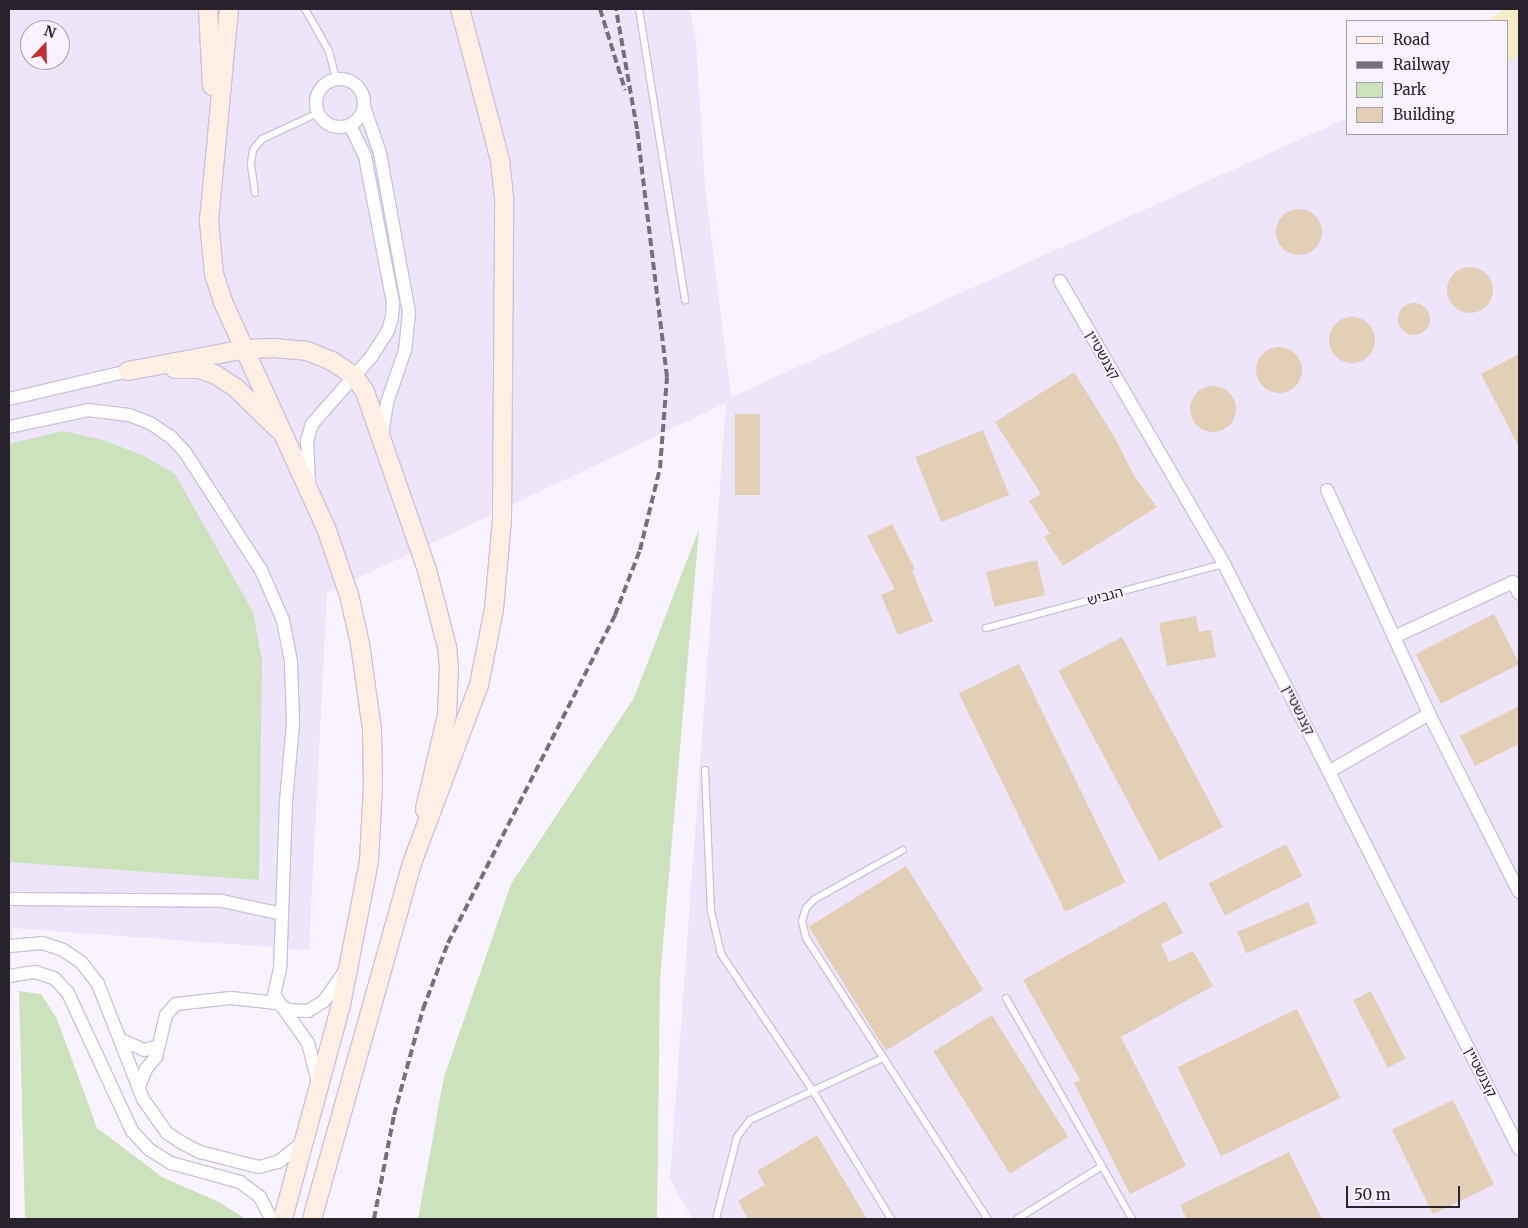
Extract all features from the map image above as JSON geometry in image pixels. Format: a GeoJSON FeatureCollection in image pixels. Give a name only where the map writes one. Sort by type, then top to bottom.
{"type":"FeatureCollection","features":[{"type":"Feature","properties":{"kind":"street"},"geometry":{"type":"LineString","coordinates":[[208,9],[214,139]]}},
{"type":"Feature","properties":{"kind":"street"},"geometry":{"type":"LineString","coordinates":[[229,9],[214,139],[209,221],[213,265],[223,302],[309,487],[349,595],[368,688],[372,729],[373,785],[369,861],[320,1090],[283,1219]]}},
{"type":"Feature","properties":{"kind":"street"},"geometry":{"type":"LineString","coordinates":[[412,863],[479,685],[494,609],[502,519],[504,198],[500,160],[460,9]]}},
{"type":"Feature","properties":{"kind":"street"},"geometry":{"type":"LineString","coordinates":[[364,107],[361,114],[350,125],[335,126],[318,113],[319,92],[336,79],[344,79],[357,87],[364,107],[380,153],[410,313],[405,350],[387,403],[382,436]]}},
{"type":"Feature","properties":{"kind":"street"},"geometry":{"type":"LineString","coordinates":[[309,487],[307,441],[312,424],[371,358],[388,331],[393,303],[365,156],[350,125]]}},
{"type":"Feature","properties":{"kind":"street","name":"קצנשטיין"},"geometry":{"type":"LineString","coordinates":[[1060,281],[1224,564],[1519,1149]]}},
{"type":"Feature","properties":{"kind":"street"},"geometry":{"type":"LineString","coordinates":[[9,399],[128,371],[245,349],[274,348],[307,351],[332,361],[354,376],[364,392],[382,436],[442,622],[449,667],[447,716],[412,863],[312,1219]]}},
{"type":"Feature","properties":{"kind":"street"},"geometry":{"type":"LineString","coordinates":[[128,371],[199,369],[216,375],[236,388],[287,438]]}},
{"type":"Feature","properties":{"kind":"street"},"geometry":{"type":"LineString","coordinates":[[9,427],[88,410],[129,415],[150,423],[171,436],[185,452],[261,570],[283,620],[291,662],[293,723],[280,969],[274,995],[277,1003],[308,1043],[320,1090]]}},
{"type":"Feature","properties":{"kind":"street"},"geometry":{"type":"LineString","coordinates":[[1327,490],[1429,714],[1519,892]]}},
{"type":"Feature","properties":{"kind":"street"},"geometry":{"type":"LineString","coordinates":[[1394,637],[1513,582],[1519,594]]}},
{"type":"Feature","properties":{"kind":"street"},"geometry":{"type":"LineString","coordinates":[[1330,771],[1429,714]]}},
{"type":"Feature","properties":{"kind":"street"},"geometry":{"type":"LineString","coordinates":[[9,899],[222,902],[282,914]]}},
{"type":"Feature","properties":{"kind":"street"},"geometry":{"type":"LineString","coordinates":[[9,946],[42,943],[63,950],[81,962],[98,984],[139,1087],[167,1133],[200,1152],[259,1167],[278,1162],[305,1141]]}},
{"type":"Feature","properties":{"kind":"street"},"geometry":{"type":"LineString","coordinates":[[139,1087],[146,1069],[156,1057],[166,1015],[176,1004],[231,998],[277,1003],[294,1011],[316,1009],[348,966]]}},
{"type":"Feature","properties":{"kind":"street"},"geometry":{"type":"LineString","coordinates":[[9,976],[35,972],[54,978],[68,993],[132,1131],[150,1150],[171,1163],[240,1182],[260,1197],[271,1219]]}},
{"type":"Feature","properties":{"kind":"street"},"geometry":{"type":"LineString","coordinates":[[121,1040],[145,1050],[158,1046]]}},
{"type":"Feature","properties":{"kind":"lane"},"geometry":{"type":"LineString","coordinates":[[305,9],[329,51],[336,79]]}},
{"type":"Feature","properties":{"kind":"lane"},"geometry":{"type":"LineString","coordinates":[[639,9],[685,300]]}},
{"type":"Feature","properties":{"kind":"lane"},"geometry":{"type":"LineString","coordinates":[[255,192],[251,163],[253,150],[262,140],[318,113]]}},
{"type":"Feature","properties":{"kind":"lane","name":"הגביש"},"geometry":{"type":"LineString","coordinates":[[986,628],[1224,564]]}},
{"type":"Feature","properties":{"kind":"lane"},"geometry":{"type":"LineString","coordinates":[[705,770],[711,911],[721,954],[813,1091],[891,1219]]}},
{"type":"Feature","properties":{"kind":"lane"},"geometry":{"type":"LineString","coordinates":[[902,850],[815,899],[806,908],[802,921],[806,938],[988,1219]]}},
{"type":"Feature","properties":{"kind":"lane"},"geometry":{"type":"LineString","coordinates":[[1006,998],[1132,1219]]}},
{"type":"Feature","properties":{"kind":"lane"},"geometry":{"type":"LineString","coordinates":[[716,1219],[742,1132],[750,1120],[883,1058]]}},
{"type":"Feature","properties":{"kind":"lane"},"geometry":{"type":"LineString","coordinates":[[1016,1219],[1102,1166]]}},
{"type":"Feature","properties":{"kind":"shaded area"},"geometry":{"type":"Polygon","coordinates":[[[9,9],[690,9],[696,40],[705,186],[731,397],[1346,118],[1346,135],[1508,135],[1508,39],[1519,33],[1519,1219],[692,1219],[670,1179],[726,403],[327,593],[309,950],[12,928],[9,1059],[9,9]]]}},
{"type":"Feature","properties":{"kind":"green space"},"geometry":{"type":"Polygon","coordinates":[[[63,431],[103,440],[142,455],[175,474],[253,612],[262,659],[259,880],[9,862],[9,444],[63,431]]]}},
{"type":"Feature","properties":{"kind":"green space"},"geometry":{"type":"Polygon","coordinates":[[[699,529],[660,979],[657,1219],[418,1219],[444,1077],[511,884],[634,698],[699,529]]]}},
{"type":"Feature","properties":{"kind":"green space"},"geometry":{"type":"Polygon","coordinates":[[[19,991],[41,994],[57,1019],[97,1128],[162,1177],[219,1202],[246,1219],[25,1219],[19,991]]]}},
{"type":"Feature","properties":{"kind":"sand"},"geometry":{"type":"Polygon","coordinates":[[[1504,9],[1519,9],[1519,55],[1508,61],[1508,20],[1489,20],[1504,9]]]}},
{"type":"Feature","properties":{"kind":"building"},"geometry":{"type":"Polygon","coordinates":[[[1304,209],[1316,215],[1321,223],[1321,241],[1316,249],[1308,254],[1294,255],[1282,249],[1277,241],[1276,227],[1282,215],[1290,210],[1304,209]]]}},
{"type":"Feature","properties":{"kind":"building"},"geometry":{"type":"Polygon","coordinates":[[[1475,267],[1487,273],[1492,281],[1492,299],[1487,307],[1479,312],[1465,313],[1453,307],[1448,299],[1447,285],[1453,273],[1461,268],[1475,267]]]}},
{"type":"Feature","properties":{"kind":"building"},"geometry":{"type":"Polygon","coordinates":[[[1414,303],[1420,304],[1425,308],[1429,313],[1429,325],[1425,330],[1420,334],[1414,335],[1408,334],[1403,330],[1399,325],[1398,319],[1399,313],[1403,308],[1408,304],[1414,303]]]}},
{"type":"Feature","properties":{"kind":"building"},"geometry":{"type":"Polygon","coordinates":[[[1357,317],[1369,323],[1374,331],[1374,349],[1369,357],[1361,362],[1347,363],[1335,357],[1330,349],[1329,335],[1335,323],[1343,318],[1357,317]]]}},
{"type":"Feature","properties":{"kind":"building"},"geometry":{"type":"Polygon","coordinates":[[[1274,347],[1284,347],[1296,353],[1301,361],[1301,379],[1296,387],[1288,392],[1274,393],[1266,390],[1259,383],[1256,375],[1256,365],[1259,357],[1266,350],[1274,347]]]}},
{"type":"Feature","properties":{"kind":"building"},"geometry":{"type":"Polygon","coordinates":[[[1519,354],[1519,447],[1481,374],[1519,354]]]}},
{"type":"Feature","properties":{"kind":"building"},"geometry":{"type":"Polygon","coordinates":[[[1074,372],[1115,438],[1133,474],[1157,507],[1063,566],[1044,537],[1050,534],[1029,501],[1041,494],[995,422],[1074,372]]]}},
{"type":"Feature","properties":{"kind":"building"},"geometry":{"type":"Polygon","coordinates":[[[1218,386],[1230,392],[1235,400],[1235,418],[1230,426],[1222,431],[1208,432],[1196,426],[1191,418],[1190,404],[1196,392],[1204,387],[1218,386]]]}},
{"type":"Feature","properties":{"kind":"building"},"geometry":{"type":"Polygon","coordinates":[[[735,414],[760,414],[760,495],[735,495],[735,414]]]}},
{"type":"Feature","properties":{"kind":"building"},"geometry":{"type":"Polygon","coordinates":[[[983,430],[1009,495],[942,522],[915,457],[983,430]]]}},
{"type":"Feature","properties":{"kind":"building"},"geometry":{"type":"Polygon","coordinates":[[[892,524],[915,569],[912,571],[933,621],[898,635],[881,595],[895,589],[867,536],[892,524]]]}},
{"type":"Feature","properties":{"kind":"building"},"geometry":{"type":"Polygon","coordinates":[[[1037,560],[1045,595],[994,607],[986,572],[1037,560]]]}},
{"type":"Feature","properties":{"kind":"building"},"geometry":{"type":"Polygon","coordinates":[[[1494,614],[1519,664],[1441,704],[1416,654],[1494,614]]]}},
{"type":"Feature","properties":{"kind":"building"},"geometry":{"type":"Polygon","coordinates":[[[1196,616],[1199,632],[1211,630],[1216,657],[1167,666],[1159,623],[1196,616]]]}},
{"type":"Feature","properties":{"kind":"building"},"geometry":{"type":"Polygon","coordinates":[[[1122,637],[1223,827],[1159,861],[1058,671],[1122,637]]]}},
{"type":"Feature","properties":{"kind":"building"},"geometry":{"type":"Polygon","coordinates":[[[1019,664],[1126,882],[1065,912],[959,693],[1019,664]]]}},
{"type":"Feature","properties":{"kind":"building"},"geometry":{"type":"Polygon","coordinates":[[[1519,706],[1519,744],[1475,766],[1460,736],[1519,706]]]}},
{"type":"Feature","properties":{"kind":"building"},"geometry":{"type":"Polygon","coordinates":[[[1286,844],[1302,876],[1225,916],[1208,883],[1286,844]]]}},
{"type":"Feature","properties":{"kind":"building"},"geometry":{"type":"Polygon","coordinates":[[[906,866],[983,990],[886,1051],[808,927],[906,866]]]}},
{"type":"Feature","properties":{"kind":"building"},"geometry":{"type":"Polygon","coordinates":[[[1165,901],[1183,933],[1161,944],[1169,962],[1193,951],[1213,986],[1121,1037],[1186,1166],[1130,1194],[1074,1083],[1080,1080],[1023,980],[1165,901]]]}},
{"type":"Feature","properties":{"kind":"building"},"geometry":{"type":"Polygon","coordinates":[[[1308,902],[1317,923],[1246,953],[1237,932],[1308,902]]]}},
{"type":"Feature","properties":{"kind":"building"},"geometry":{"type":"Polygon","coordinates":[[[1371,991],[1406,1059],[1388,1068],[1353,1000],[1371,991]]]}},
{"type":"Feature","properties":{"kind":"building"},"geometry":{"type":"Polygon","coordinates":[[[1297,1009],[1340,1098],[1221,1156],[1177,1067],[1297,1009]]]}},
{"type":"Feature","properties":{"kind":"building"},"geometry":{"type":"Polygon","coordinates":[[[992,1015],[1068,1137],[1010,1174],[933,1052],[992,1015]]]}},
{"type":"Feature","properties":{"kind":"building"},"geometry":{"type":"Polygon","coordinates":[[[1453,1100],[1494,1184],[1433,1214],[1392,1130],[1453,1100]]]}},
{"type":"Feature","properties":{"kind":"building"},"geometry":{"type":"Polygon","coordinates":[[[817,1135],[867,1219],[748,1219],[738,1201],[765,1185],[757,1171],[817,1135]]]}},
{"type":"Feature","properties":{"kind":"building"},"geometry":{"type":"Polygon","coordinates":[[[1289,1152],[1322,1219],[1187,1219],[1180,1205],[1289,1152]]]}},
{"type":"Feature","properties":{"kind":"railway"},"geometry":{"type":"LineString","coordinates":[[600,9],[625,90]]}},
{"type":"Feature","properties":{"kind":"railway"},"geometry":{"type":"LineString","coordinates":[[374,1219],[394,1115],[423,1009],[448,943],[615,615],[640,550],[660,468],[667,377],[637,129],[616,9]]}}]}
